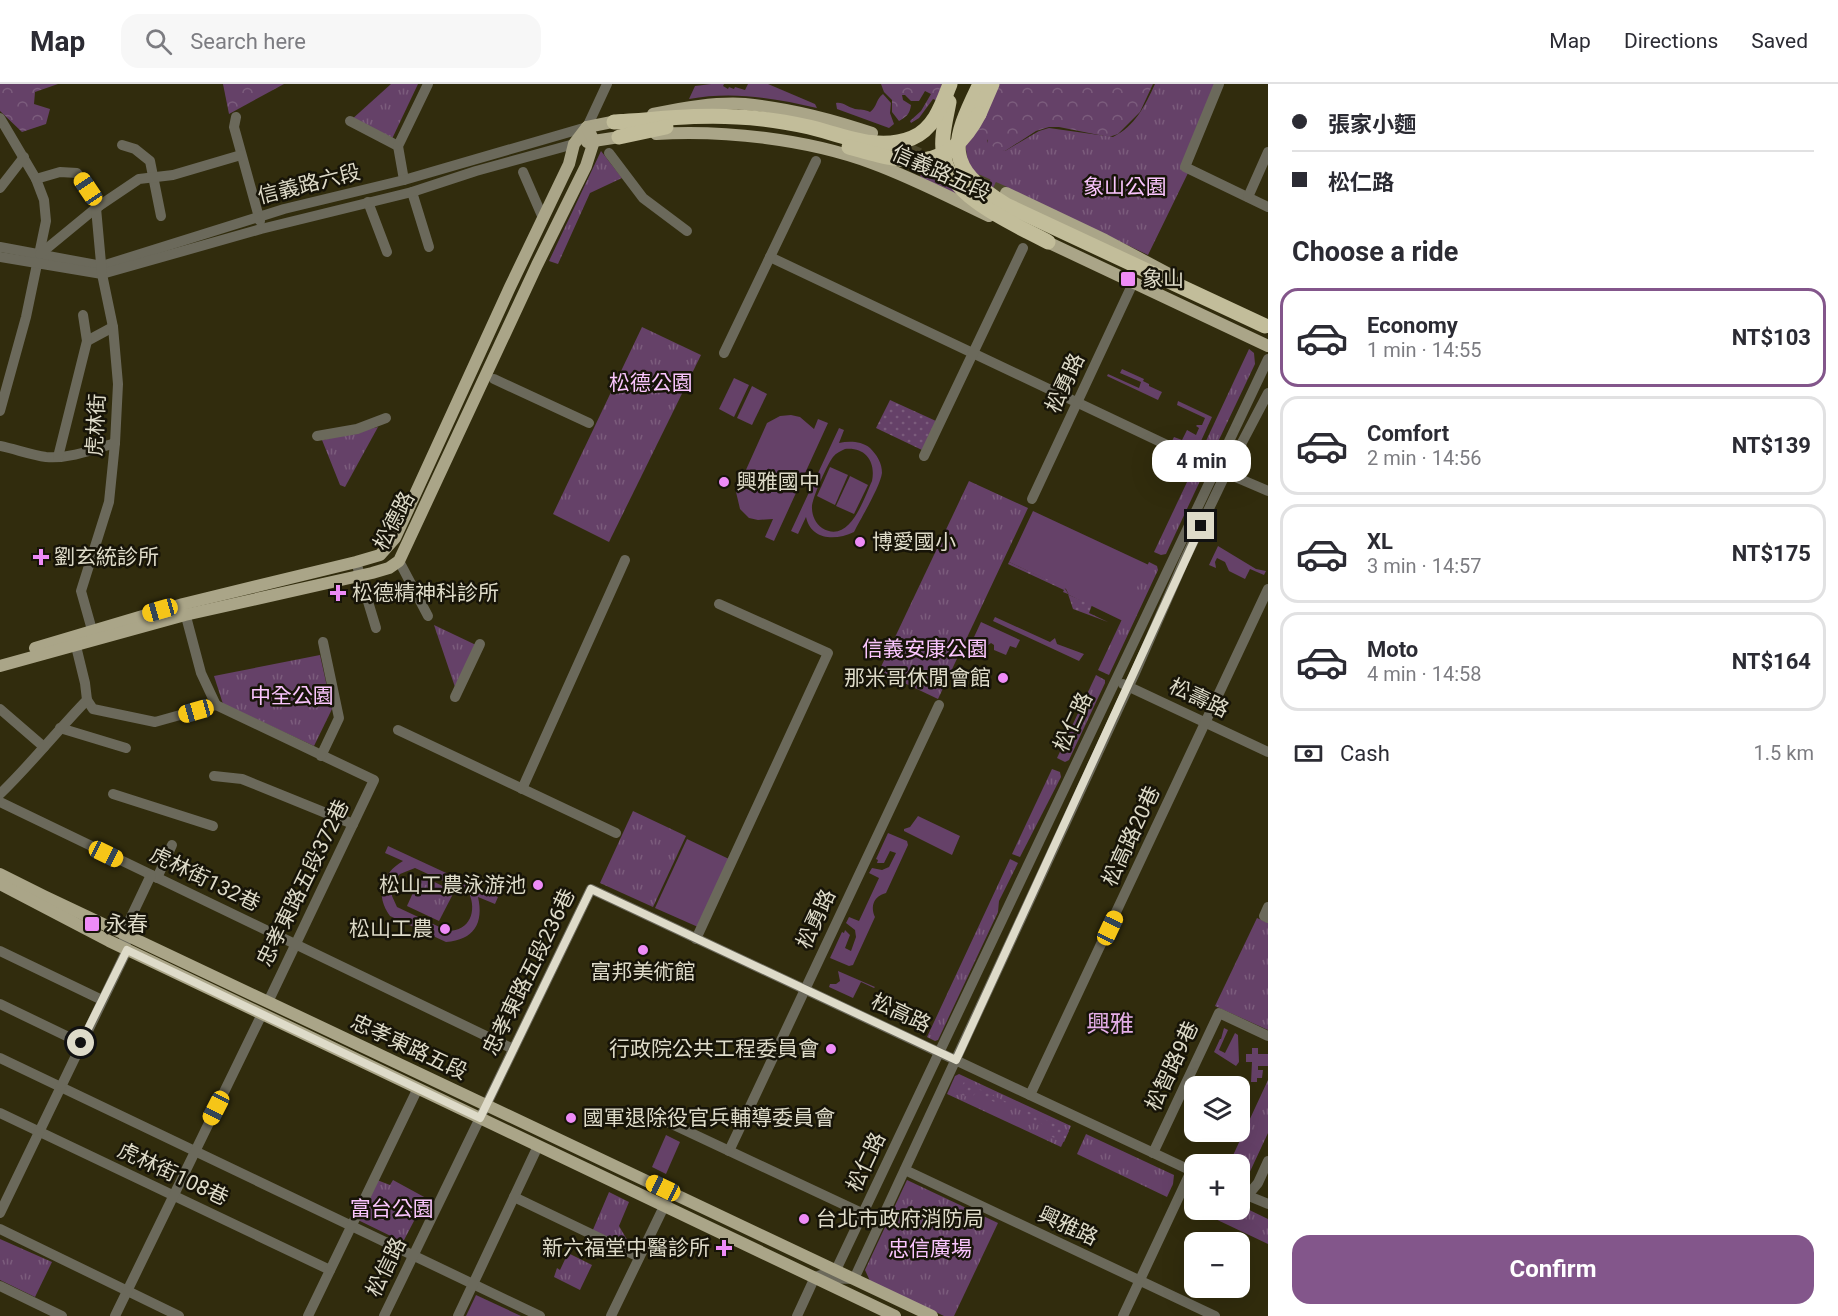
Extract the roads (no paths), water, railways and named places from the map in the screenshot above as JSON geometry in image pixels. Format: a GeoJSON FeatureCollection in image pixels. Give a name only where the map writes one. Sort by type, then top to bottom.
{"type":"FeatureCollection","features":[{"type":"Feature","properties":{"kind":"highway"},"geometry":{"type":"LineString","coordinates":[[614,122],[735,116],[807,127],[870,143],[892,143],[912,138],[930,125],[952,84]]}},
{"type":"Feature","properties":{"kind":"highway"},"geometry":{"type":"LineString","coordinates":[[952,84],[943,139],[943,156],[952,179],[974,200],[1048,242]]}},
{"type":"Feature","properties":{"kind":"highway"},"geometry":{"type":"LineString","coordinates":[[980,84],[961,124],[958,149],[965,170],[983,191],[1006,205],[1266,327]]}},
{"type":"Feature","properties":{"kind":"highway"},"geometry":{"type":"LineString","coordinates":[[619,136],[658,128],[734,125],[793,132],[898,159],[928,159],[944,154],[957,146],[970,131],[992,84]]}},
{"type":"Feature","properties":{"kind":"main road","name":"信義路五段"},"geometry":{"type":"LineString","coordinates":[[587,127],[684,108],[745,104],[819,117],[872,133]]}},
{"type":"Feature","properties":{"kind":"main road"},"geometry":{"type":"LineString","coordinates":[[587,127],[594,141]]}},
{"type":"Feature","properties":{"kind":"main road","name":"松德路"},"geometry":{"type":"LineString","coordinates":[[0,666],[94,635],[380,555],[395,538],[569,164],[574,144],[587,127]]}},
{"type":"Feature","properties":{"kind":"main road","name":"信義路五段"},"geometry":{"type":"LineString","coordinates":[[574,144],[619,136],[684,132],[791,141],[870,162],[1048,242],[1268,346]]}},
{"type":"Feature","properties":{"kind":"main road","name":"松德路"},"geometry":{"type":"LineString","coordinates":[[184,609],[360,575],[389,568],[399,561],[537,265],[586,166],[594,141]]}},
{"type":"Feature","properties":{"kind":"main road","name":"信義路五段"},"geometry":{"type":"LineString","coordinates":[[1006,193],[1106,240],[1266,327]]}},
{"type":"Feature","properties":{"kind":"main road","name":"松德路"},"geometry":{"type":"LineString","coordinates":[[0,658],[75,641]]}},
{"type":"Feature","properties":{"kind":"main road","name":"忠孝東路五段"},"geometry":{"type":"LineString","coordinates":[[0,874],[932,1316]]}},
{"type":"Feature","properties":{"kind":"main road","name":"忠孝東路五段"},"geometry":{"type":"LineString","coordinates":[[0,884],[127,950],[895,1316]]}},
{"type":"Feature","properties":{"kind":"main road"},"geometry":{"type":"LineString","coordinates":[[262,1014],[268,1002]]}},
{"type":"Feature","properties":{"kind":"street"},"geometry":{"type":"LineString","coordinates":[[404,180],[398,146],[428,84]]}},
{"type":"Feature","properties":{"kind":"street","name":"松德路"},"geometry":{"type":"LineString","coordinates":[[587,127],[607,84]]}},
{"type":"Feature","properties":{"kind":"street"},"geometry":{"type":"LineString","coordinates":[[1219,84],[1185,167],[1268,207]]}},
{"type":"Feature","properties":{"kind":"street"},"geometry":{"type":"LineString","coordinates":[[236,117],[234,127],[261,229]]}},
{"type":"Feature","properties":{"kind":"street"},"geometry":{"type":"LineString","coordinates":[[0,118],[36,179],[44,200],[46,221],[26,317],[0,411]]}},
{"type":"Feature","properties":{"kind":"street"},"geometry":{"type":"LineString","coordinates":[[350,121],[398,146]]}},
{"type":"Feature","properties":{"kind":"street","name":"信義路六段"},"geometry":{"type":"LineString","coordinates":[[102,270],[259,216],[404,180],[587,127]]}},
{"type":"Feature","properties":{"kind":"street","name":"信義路六段"},"geometry":{"type":"LineString","coordinates":[[38,259],[102,270],[412,192],[476,171],[574,144]]}},
{"type":"Feature","properties":{"kind":"street"},"geometry":{"type":"LineString","coordinates":[[122,145],[135,149],[150,161],[161,216]]}},
{"type":"Feature","properties":{"kind":"street"},"geometry":{"type":"LineString","coordinates":[[1248,197],[1268,152]]}},
{"type":"Feature","properties":{"kind":"street"},"geometry":{"type":"LineString","coordinates":[[609,153],[643,198],[687,231]]}},
{"type":"Feature","properties":{"kind":"street"},"geometry":{"type":"LineString","coordinates":[[0,257],[38,259],[97,207],[139,179],[173,176],[242,154]]}},
{"type":"Feature","properties":{"kind":"street"},"geometry":{"type":"LineString","coordinates":[[0,188],[24,157]]}},
{"type":"Feature","properties":{"kind":"street"},"geometry":{"type":"LineString","coordinates":[[724,353],[816,161]]}},
{"type":"Feature","properties":{"kind":"street"},"geometry":{"type":"LineString","coordinates":[[36,179],[60,172],[77,173],[97,207]]}},
{"type":"Feature","properties":{"kind":"street"},"geometry":{"type":"LineString","coordinates":[[524,172],[543,218]]}},
{"type":"Feature","properties":{"kind":"street"},"geometry":{"type":"LineString","coordinates":[[412,192],[429,248]]}},
{"type":"Feature","properties":{"kind":"street"},"geometry":{"type":"LineString","coordinates":[[368,202],[387,252]]}},
{"type":"Feature","properties":{"kind":"street","name":"虎林街"},"geometry":{"type":"LineString","coordinates":[[94,635],[81,591],[109,502],[118,384],[113,327],[102,270],[97,207]]}},
{"type":"Feature","properties":{"kind":"street"},"geometry":{"type":"LineString","coordinates":[[0,247],[38,259]]}},
{"type":"Feature","properties":{"kind":"street"},"geometry":{"type":"LineString","coordinates":[[924,456],[1023,248]]}},
{"type":"Feature","properties":{"kind":"street"},"geometry":{"type":"LineString","coordinates":[[770,257],[1205,463]]}},
{"type":"Feature","properties":{"kind":"street","name":"松勇路"},"geometry":{"type":"LineString","coordinates":[[1032,499],[1133,283]]}},
{"type":"Feature","properties":{"kind":"street"},"geometry":{"type":"LineString","coordinates":[[58,457],[87,341],[83,315]]}},
{"type":"Feature","properties":{"kind":"street"},"geometry":{"type":"LineString","coordinates":[[87,341],[113,327]]}},
{"type":"Feature","properties":{"kind":"street","name":"松仁路"},"geometry":{"type":"LineString","coordinates":[[836,1270],[1268,359]]}},
{"type":"Feature","properties":{"kind":"street"},"geometry":{"type":"LineString","coordinates":[[494,379],[589,423]]}},
{"type":"Feature","properties":{"kind":"street","name":"松仁路"},"geometry":{"type":"LineString","coordinates":[[854,1279],[1226,473],[1268,393]]}},
{"type":"Feature","properties":{"kind":"street"},"geometry":{"type":"LineString","coordinates":[[317,436],[357,429],[386,418]]}},
{"type":"Feature","properties":{"kind":"street"},"geometry":{"type":"LineString","coordinates":[[0,446],[44,457],[58,457],[80,454],[115,443]]}},
{"type":"Feature","properties":{"kind":"street"},"geometry":{"type":"LineString","coordinates":[[1226,473],[1268,491]]}},
{"type":"Feature","properties":{"kind":"street"},"geometry":{"type":"LineString","coordinates":[[522,789],[625,560]]}},
{"type":"Feature","properties":{"kind":"street"},"geometry":{"type":"LineString","coordinates":[[399,561],[428,616]]}},
{"type":"Feature","properties":{"kind":"street"},"geometry":{"type":"LineString","coordinates":[[356,562],[376,628]]}},
{"type":"Feature","properties":{"kind":"street","name":"松高路20巷"},"geometry":{"type":"LineString","coordinates":[[1030,1095],[1268,589]]}},
{"type":"Feature","properties":{"kind":"street"},"geometry":{"type":"LineString","coordinates":[[696,939],[828,653],[719,604]]}},
{"type":"Feature","properties":{"kind":"street"},"geometry":{"type":"LineString","coordinates":[[184,609],[201,674],[216,705],[321,756],[339,718],[323,642]]}},
{"type":"Feature","properties":{"kind":"street"},"geometry":{"type":"LineString","coordinates":[[75,641],[87,700],[93,709],[155,722],[216,705]]}},
{"type":"Feature","properties":{"kind":"street"},"geometry":{"type":"LineString","coordinates":[[455,697],[480,644]]}},
{"type":"Feature","properties":{"kind":"street","name":"松壽路"},"geometry":{"type":"LineString","coordinates":[[1114,680],[1268,752]]}},
{"type":"Feature","properties":{"kind":"street"},"geometry":{"type":"LineString","coordinates":[[0,794],[87,700]]}},
{"type":"Feature","properties":{"kind":"street","name":"松勇路"},"geometry":{"type":"LineString","coordinates":[[729,1151],[939,705]]}},
{"type":"Feature","properties":{"kind":"street"},"geometry":{"type":"LineString","coordinates":[[0,709],[44,747]]}},
{"type":"Feature","properties":{"kind":"street"},"geometry":{"type":"LineString","coordinates":[[60,728],[126,748]]}},
{"type":"Feature","properties":{"kind":"street"},"geometry":{"type":"LineString","coordinates":[[398,730],[616,833]]}},
{"type":"Feature","properties":{"kind":"street","name":"忠孝東路五段372巷"},"geometry":{"type":"LineString","coordinates":[[268,1002],[374,780],[321,756]]}},
{"type":"Feature","properties":{"kind":"street"},"geometry":{"type":"LineString","coordinates":[[214,776],[242,779],[353,824]]}},
{"type":"Feature","properties":{"kind":"street"},"geometry":{"type":"LineString","coordinates":[[113,794],[213,826]]}},
{"type":"Feature","properties":{"kind":"street","name":"虎林街132巷"},"geometry":{"type":"LineString","coordinates":[[0,802],[513,1049]]}},
{"type":"Feature","properties":{"kind":"street"},"geometry":{"type":"LineString","coordinates":[[0,1214],[127,950],[123,934],[172,845]]}},
{"type":"Feature","properties":{"kind":"street","name":"松高路"},"geometry":{"type":"LineString","coordinates":[[591,889],[1184,1167]]}},
{"type":"Feature","properties":{"kind":"street","name":"忠孝東路五段236巷"},"geometry":{"type":"LineString","coordinates":[[486,1105],[591,889]]}},
{"type":"Feature","properties":{"kind":"street"},"geometry":{"type":"LineString","coordinates":[[1268,907],[1264,916],[1268,918]]}},
{"type":"Feature","properties":{"kind":"street"},"geometry":{"type":"LineString","coordinates":[[0,951],[102,1000]]}},
{"type":"Feature","properties":{"kind":"street"},"geometry":{"type":"LineString","coordinates":[[0,1004],[81,1043]]}},
{"type":"Feature","properties":{"kind":"street","name":"松智路9巷"},"geometry":{"type":"LineString","coordinates":[[1153,1153],[1219,1013],[1268,1036]]}},
{"type":"Feature","properties":{"kind":"street"},"geometry":{"type":"LineString","coordinates":[[115,1316],[262,1014]]}},
{"type":"Feature","properties":{"kind":"street"},"geometry":{"type":"LineString","coordinates":[[0,1058],[540,1316]]}},
{"type":"Feature","properties":{"kind":"street"},"geometry":{"type":"LineString","coordinates":[[308,1316],[418,1088]]}},
{"type":"Feature","properties":{"kind":"street","name":"松信路"},"geometry":{"type":"LineString","coordinates":[[384,1316],[486,1105]]}},
{"type":"Feature","properties":{"kind":"street","name":"虎林街108巷"},"geometry":{"type":"LineString","coordinates":[[0,1113],[330,1270]]}},
{"type":"Feature","properties":{"kind":"street"},"geometry":{"type":"LineString","coordinates":[[659,1118],[881,1222]]}},
{"type":"Feature","properties":{"kind":"street"},"geometry":{"type":"LineString","coordinates":[[458,1316],[538,1146]]}},
{"type":"Feature","properties":{"kind":"street"},"geometry":{"type":"LineString","coordinates":[[1250,1189],[1258,1183],[1268,1161]]}},
{"type":"Feature","properties":{"kind":"street","name":"興雅路"},"geometry":{"type":"LineString","coordinates":[[905,1170],[1215,1316]]}},
{"type":"Feature","properties":{"kind":"street"},"geometry":{"type":"LineString","coordinates":[[1123,1316],[1184,1190]]}},
{"type":"Feature","properties":{"kind":"street"},"geometry":{"type":"LineString","coordinates":[[611,1316],[671,1192]]}},
{"type":"Feature","properties":{"kind":"street"},"geometry":{"type":"LineString","coordinates":[[1250,1196],[1268,1204]]}},
{"type":"Feature","properties":{"kind":"street"},"geometry":{"type":"LineString","coordinates":[[514,1197],[639,1258]]}},
{"type":"Feature","properties":{"kind":"street"},"geometry":{"type":"LineString","coordinates":[[0,1229],[179,1316]]}},
{"type":"Feature","properties":{"kind":"street"},"geometry":{"type":"LineString","coordinates":[[797,1316],[815,1277],[836,1270]]}},
{"type":"Feature","properties":{"kind":"street"},"geometry":{"type":"LineString","coordinates":[[815,1277],[854,1279]]}},
{"type":"Feature","properties":{"kind":"street"},"geometry":{"type":"LineString","coordinates":[[0,1286],[62,1316]]}},
{"type":"Feature","properties":{"kind":"tunnel"},"geometry":{"type":"LineString","coordinates":[[892,142],[931,159]]}},
{"type":"Feature","properties":{"kind":"tunnel"},"geometry":{"type":"LineString","coordinates":[[977,180],[1006,193]]}},
{"type":"Feature","properties":{"kind":"place","name":"象山"},"geometry":{"type":"Point","coordinates":[1128,279]}},
{"type":"Feature","properties":{"kind":"place","name":"興雅國中"},"geometry":{"type":"Point","coordinates":[724,482]}},
{"type":"Feature","properties":{"kind":"place","name":"博愛國小"},"geometry":{"type":"Point","coordinates":[860,542]}},
{"type":"Feature","properties":{"kind":"place","name":"劉玄統診所"},"geometry":{"type":"Point","coordinates":[41,557]}},
{"type":"Feature","properties":{"kind":"place","name":"松德精神科診所"},"geometry":{"type":"Point","coordinates":[338,593]}},
{"type":"Feature","properties":{"kind":"place","name":"那米哥休閒會館"},"geometry":{"type":"Point","coordinates":[1003,678]}},
{"type":"Feature","properties":{"kind":"place","name":"松山工農泳游池"},"geometry":{"type":"Point","coordinates":[538,885]}},
{"type":"Feature","properties":{"kind":"place","name":"永春"},"geometry":{"type":"Point","coordinates":[92,924]}},
{"type":"Feature","properties":{"kind":"place","name":"松山工農"},"geometry":{"type":"Point","coordinates":[445,929]}},
{"type":"Feature","properties":{"kind":"place","name":"富邦美術館"},"geometry":{"type":"Point","coordinates":[643,950]}},
{"type":"Feature","properties":{"kind":"place","name":"行政院公共工程委員會"},"geometry":{"type":"Point","coordinates":[831,1049]}},
{"type":"Feature","properties":{"kind":"place","name":"國軍退除役官兵輔導委員會"},"geometry":{"type":"Point","coordinates":[571,1118]}},
{"type":"Feature","properties":{"kind":"place","name":"台北市政府消防局"},"geometry":{"type":"Point","coordinates":[804,1219]}},
{"type":"Feature","properties":{"kind":"place","name":"新六福堂中醫診所"},"geometry":{"type":"Point","coordinates":[724,1248]}},
{"type":"Feature","properties":{"kind":"district","name":"興雅"},"geometry":{"type":"Point","coordinates":[1110,1024]}},
{"type":"Feature","properties":{"kind":"park label","name":"象山公園"},"geometry":{"type":"Point","coordinates":[1125,187]}},
{"type":"Feature","properties":{"kind":"park label","name":"松德公園"},"geometry":{"type":"Point","coordinates":[651,383]}},
{"type":"Feature","properties":{"kind":"park label","name":"信義安康公園"},"geometry":{"type":"Point","coordinates":[925,649]}},
{"type":"Feature","properties":{"kind":"park label","name":"中全公園"},"geometry":{"type":"Point","coordinates":[292,696]}},
{"type":"Feature","properties":{"kind":"park label","name":"富台公園"},"geometry":{"type":"Point","coordinates":[392,1209]}},
{"type":"Feature","properties":{"kind":"park label","name":"忠信廣場"},"geometry":{"type":"Point","coordinates":[930,1249]}}]}
